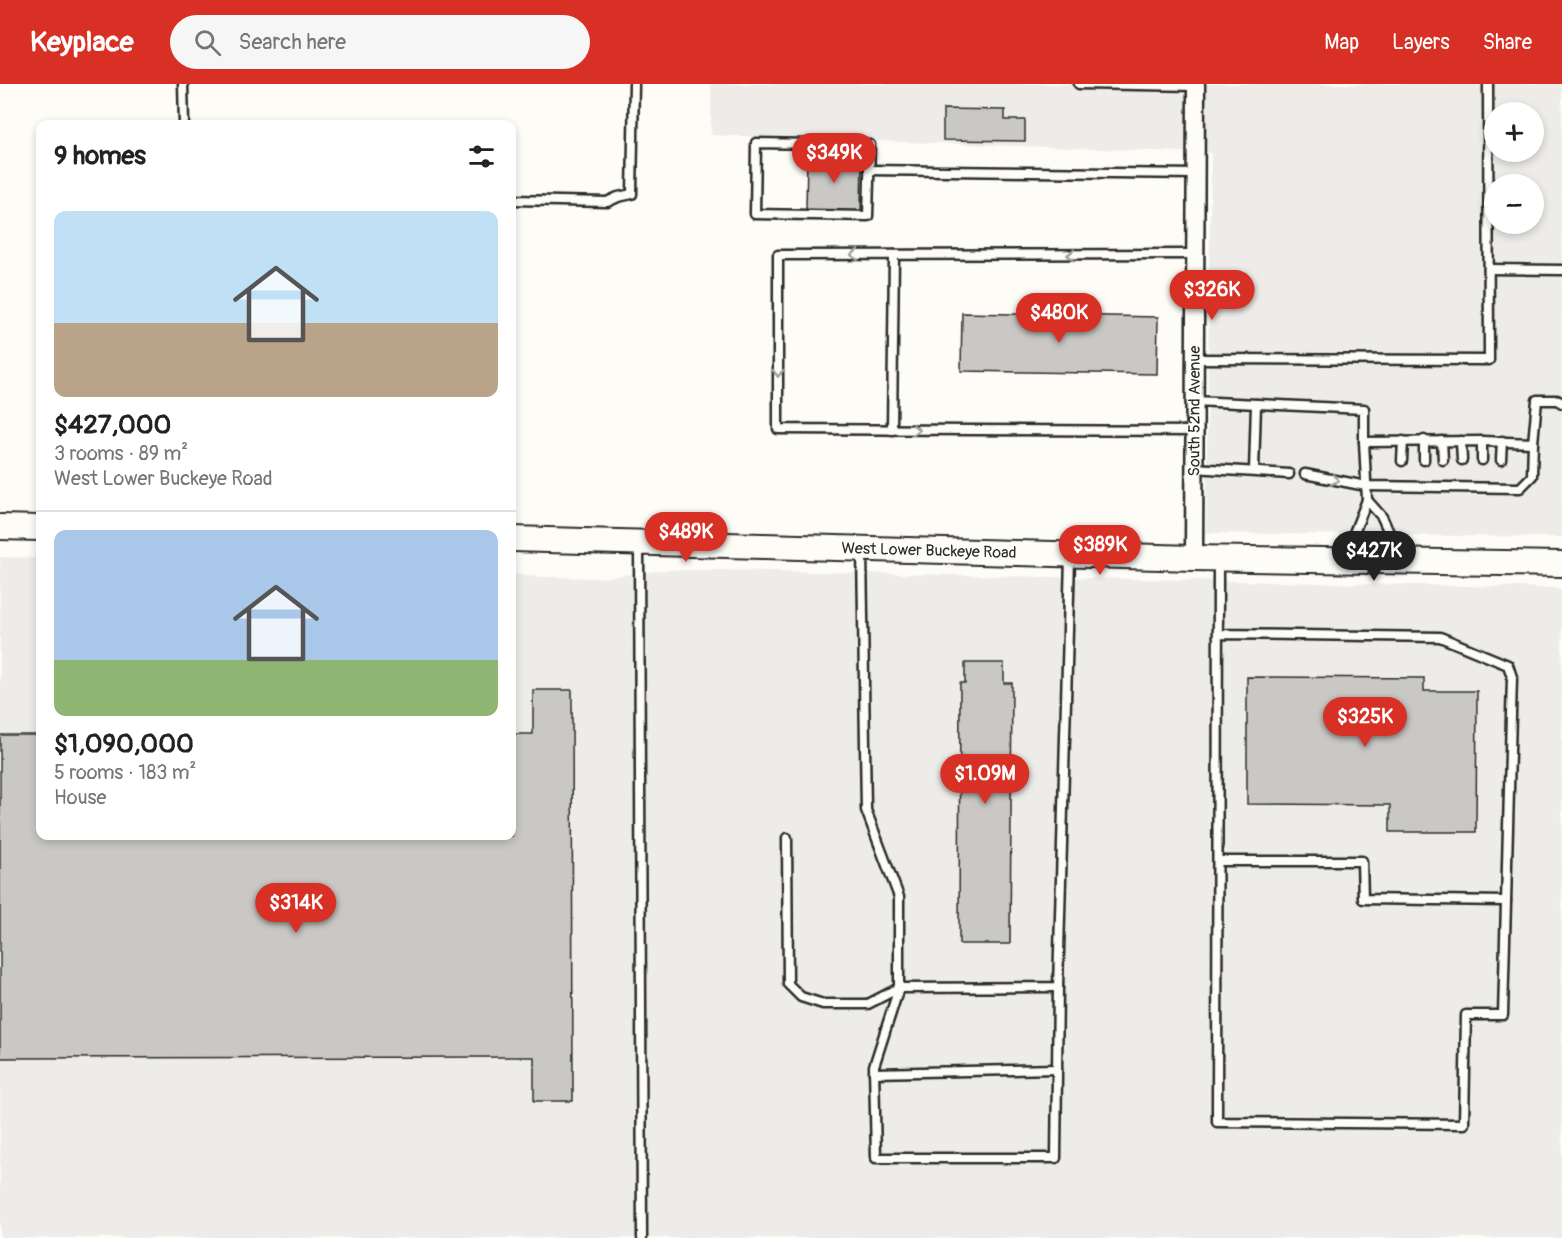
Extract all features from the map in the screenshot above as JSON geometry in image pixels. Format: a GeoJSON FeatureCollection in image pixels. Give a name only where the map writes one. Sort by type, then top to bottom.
{"type":"FeatureCollection","features":[{"type":"Feature","properties":{"kind":"main road"},"geometry":{"type":"LineString","coordinates":[[0,527],[36,528]]}},
{"type":"Feature","properties":{"kind":"main road","name":"West Lower Buckeye Road"},"geometry":{"type":"LineString","coordinates":[[516,539],[1194,558],[1562,564]]}},
{"type":"Feature","properties":{"kind":"street","name":"South 52nd Avenue"},"geometry":{"type":"LineString","coordinates":[[1194,558],[1196,85]]}},
{"type":"Feature","properties":{"kind":"lane"},"geometry":{"type":"LineString","coordinates":[[183,84],[184,120]]}},
{"type":"Feature","properties":{"kind":"lane"},"geometry":{"type":"LineString","coordinates":[[516,200],[607,202],[632,194],[634,84]]}},
{"type":"Feature","properties":{"kind":"lane"},"geometry":{"type":"LineString","coordinates":[[1079,84],[1196,85]]}},
{"type":"Feature","properties":{"kind":"lane"},"geometry":{"type":"LineString","coordinates":[[1195,359],[1489,360],[1488,84]]}},
{"type":"Feature","properties":{"kind":"lane"},"geometry":{"type":"LineString","coordinates":[[756,143],[870,145],[870,170],[868,216],[755,214],[756,143]]}},
{"type":"Feature","properties":{"kind":"lane"},"geometry":{"type":"LineString","coordinates":[[870,170],[1196,174]]}},
{"type":"Feature","properties":{"kind":"lane"},"geometry":{"type":"LineString","coordinates":[[1194,431],[778,429],[778,255],[1195,254]]}},
{"type":"Feature","properties":{"kind":"lane"},"geometry":{"type":"LineString","coordinates":[[892,430],[894,255]]}},
{"type":"Feature","properties":{"kind":"lane"},"geometry":{"type":"LineString","coordinates":[[1489,269],[1562,270]]}},
{"type":"Feature","properties":{"kind":"lane"},"geometry":{"type":"LineString","coordinates":[[1305,474],[1366,486],[1443,483],[1462,488],[1520,488],[1532,476],[1537,400],[1560,400]]}},
{"type":"Feature","properties":{"kind":"lane"},"geometry":{"type":"LineString","coordinates":[[1194,401],[1364,409],[1367,500],[1352,538],[1347,561]]}},
{"type":"Feature","properties":{"kind":"lane"},"geometry":{"type":"LineString","coordinates":[[1254,471],[1256,404]]}},
{"type":"Feature","properties":{"kind":"lane"},"geometry":{"type":"LineString","coordinates":[[1364,442],[1424,440],[1533,443]]}},
{"type":"Feature","properties":{"kind":"lane"},"geometry":{"type":"LineString","coordinates":[[1424,440],[1424,460]]}},
{"type":"Feature","properties":{"kind":"lane"},"geometry":{"type":"LineString","coordinates":[[1402,461],[1403,441]]}},
{"type":"Feature","properties":{"kind":"lane"},"geometry":{"type":"LineString","coordinates":[[1442,441],[1443,460]]}},
{"type":"Feature","properties":{"kind":"lane"},"geometry":{"type":"LineString","coordinates":[[1461,441],[1461,460]]}},
{"type":"Feature","properties":{"kind":"lane"},"geometry":{"type":"LineString","coordinates":[[1482,441],[1482,460]]}},
{"type":"Feature","properties":{"kind":"lane"},"geometry":{"type":"LineString","coordinates":[[1501,460],[1502,441]]}},
{"type":"Feature","properties":{"kind":"lane"},"geometry":{"type":"LineString","coordinates":[[1194,468],[1289,474]]}},
{"type":"Feature","properties":{"kind":"lane"},"geometry":{"type":"LineString","coordinates":[[1462,477],[1462,488]]}},
{"type":"Feature","properties":{"kind":"lane"},"geometry":{"type":"LineString","coordinates":[[1502,477],[1502,488]]}},
{"type":"Feature","properties":{"kind":"lane"},"geometry":{"type":"LineString","coordinates":[[1482,478],[1482,488]]}},
{"type":"Feature","properties":{"kind":"lane"},"geometry":{"type":"LineString","coordinates":[[1367,500],[1382,517],[1402,561]]}},
{"type":"Feature","properties":{"kind":"lane"},"geometry":{"type":"LineString","coordinates":[[639,542],[642,1238]]}},
{"type":"Feature","properties":{"kind":"lane"},"geometry":{"type":"LineString","coordinates":[[862,548],[866,810],[899,897],[899,988],[874,1066],[876,1158],[1056,1158],[1058,987],[1070,554]]}},
{"type":"Feature","properties":{"kind":"lane"},"geometry":{"type":"LineString","coordinates":[[1218,558],[1218,1122],[1464,1124],[1466,1015],[1503,1015],[1512,677],[1508,665],[1440,638],[1219,634]]}},
{"type":"Feature","properties":{"kind":"lane"},"geometry":{"type":"LineString","coordinates":[[787,838],[788,984],[801,997],[823,1004],[868,1004],[899,988],[1058,987]]}},
{"type":"Feature","properties":{"kind":"lane"},"geometry":{"type":"LineString","coordinates":[[1218,861],[1362,861],[1363,899],[1506,902]]}},
{"type":"Feature","properties":{"kind":"lane"},"geometry":{"type":"LineString","coordinates":[[874,1073],[1057,1069]]}},
{"type":"Feature","properties":{"kind":"shaded area"},"geometry":{"type":"Polygon","coordinates":[[[711,84],[1562,84],[1562,537],[1206,533],[1211,153],[711,135],[711,84]]]}},
{"type":"Feature","properties":{"kind":"shaded area"},"geometry":{"type":"Polygon","coordinates":[[[0,557],[36,558],[36,840],[516,840],[516,574],[600,578],[666,570],[719,570],[1554,588],[1562,591],[1562,1238],[0,1238],[0,557]]]}},
{"type":"Feature","properties":{"kind":"building"},"geometry":{"type":"Polygon","coordinates":[[[943,109],[1005,110],[1005,120],[1025,120],[1025,141],[943,140],[943,109]]]}},
{"type":"Feature","properties":{"kind":"building"},"geometry":{"type":"Polygon","coordinates":[[[807,156],[862,157],[861,212],[806,211],[807,156]]]}},
{"type":"Feature","properties":{"kind":"building"},"geometry":{"type":"Polygon","coordinates":[[[962,313],[1158,317],[1157,374],[961,371],[962,313]]]}},
{"type":"Feature","properties":{"kind":"building"},"geometry":{"type":"Polygon","coordinates":[[[965,663],[1004,663],[1004,683],[1012,683],[1010,944],[959,944],[960,683],[965,683],[965,663]]]}},
{"type":"Feature","properties":{"kind":"building"},"geometry":{"type":"Polygon","coordinates":[[[1247,677],[1424,678],[1424,691],[1477,691],[1476,832],[1390,832],[1390,805],[1247,804],[1247,677]]]}},
{"type":"Feature","properties":{"kind":"building"},"geometry":{"type":"Polygon","coordinates":[[[533,690],[572,690],[573,1101],[534,1101],[534,1057],[0,1058],[0,735],[36,735],[36,840],[516,840],[516,734],[533,734],[533,690]]]}}]}
